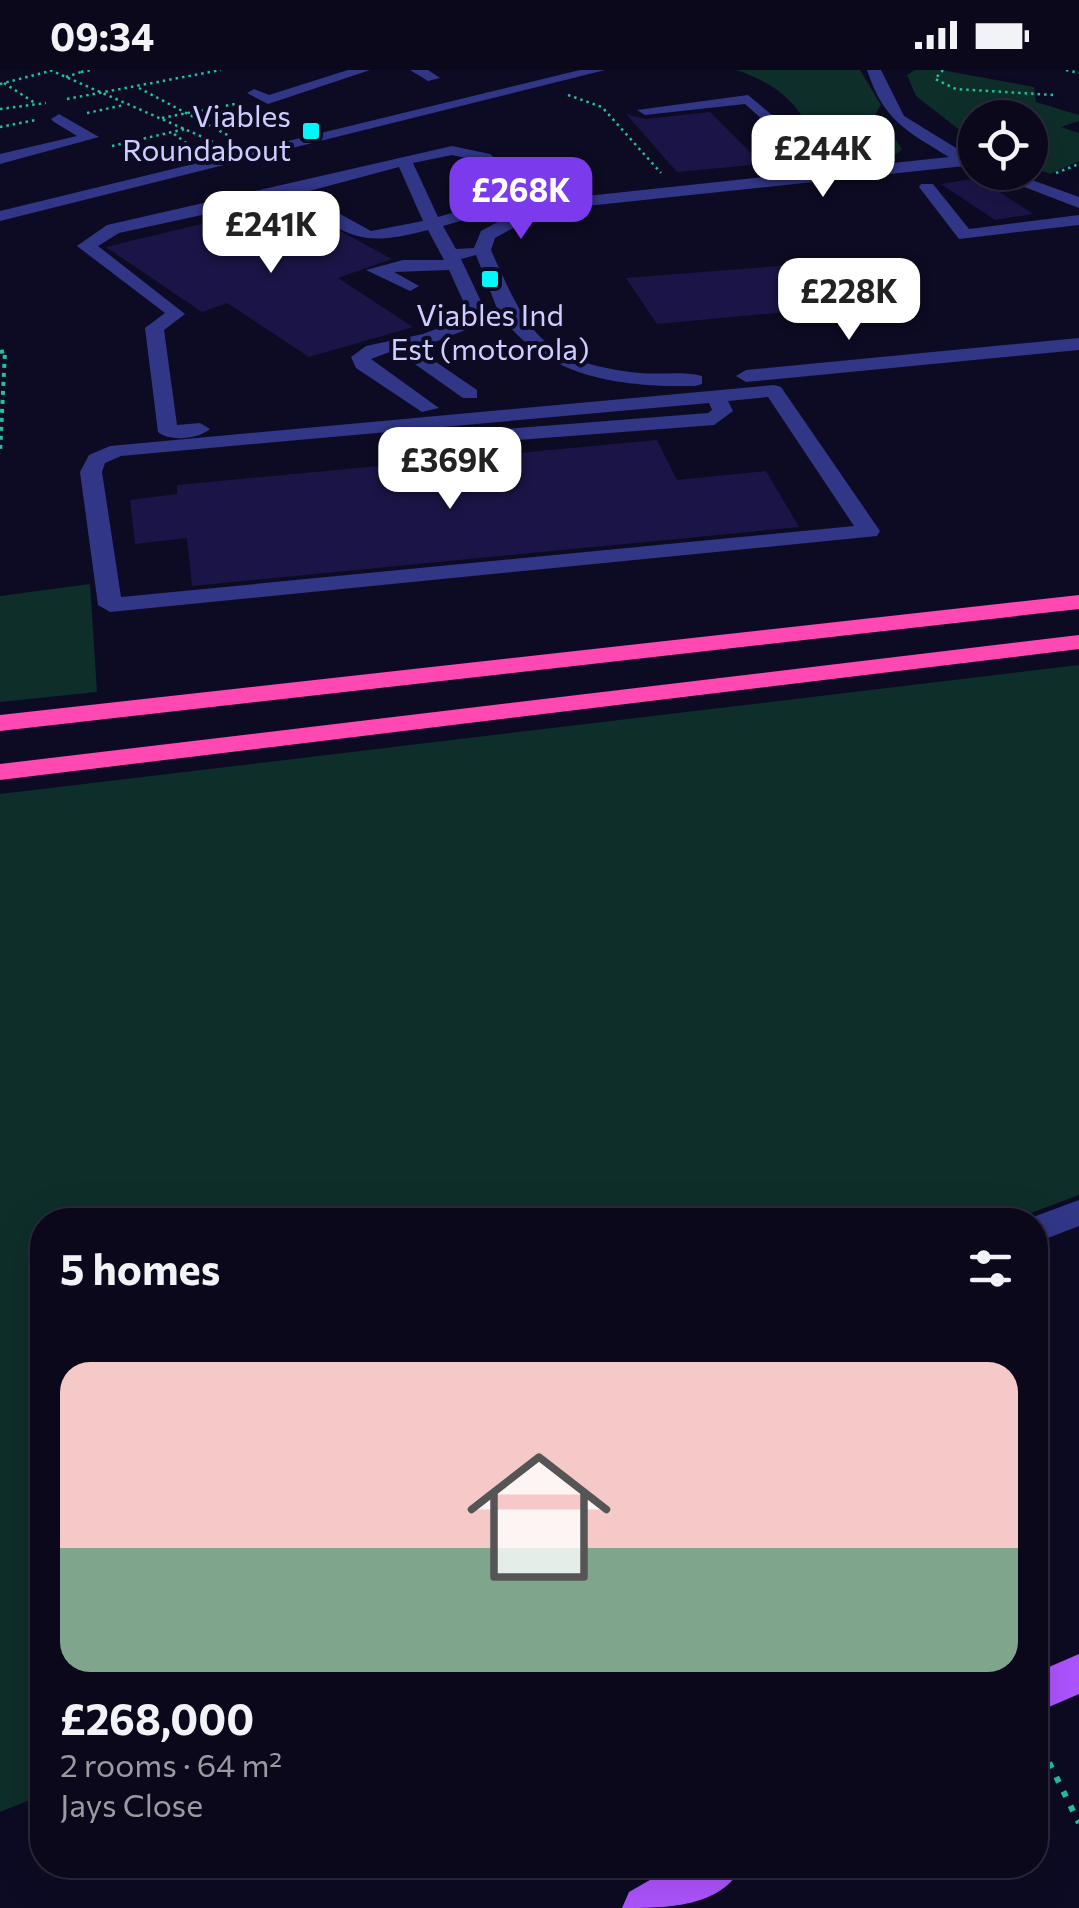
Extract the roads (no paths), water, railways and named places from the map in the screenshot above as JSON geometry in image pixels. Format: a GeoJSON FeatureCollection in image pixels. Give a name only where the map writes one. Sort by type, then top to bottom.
{"type":"FeatureCollection","features":[{"type":"Feature","properties":{"kind":"highway"},"geometry":{"type":"LineString","coordinates":[[0,723],[1079,602]]}},
{"type":"Feature","properties":{"kind":"highway"},"geometry":{"type":"LineString","coordinates":[[0,772],[1079,642]]}},
{"type":"Feature","properties":{"kind":"main road"},"geometry":{"type":"LineString","coordinates":[[1048,1688],[1079,1673]]}},
{"type":"Feature","properties":{"kind":"main road"},"geometry":{"type":"LineString","coordinates":[[645,1908],[697,1878]]}},
{"type":"Feature","properties":{"kind":"street"},"geometry":{"type":"LineString","coordinates":[[280,115],[264,105],[262,97],[305,81],[364,70]]}},
{"type":"Feature","properties":{"kind":"street"},"geometry":{"type":"LineString","coordinates":[[417,70],[433,78]]}},
{"type":"Feature","properties":{"kind":"street"},"geometry":{"type":"LineString","coordinates":[[0,216],[598,70]]}},
{"type":"Feature","properties":{"kind":"street"},"geometry":{"type":"LineString","coordinates":[[876,71],[882,96],[898,119],[958,156]]}},
{"type":"Feature","properties":{"kind":"street"},"geometry":{"type":"LineString","coordinates":[[646,110],[748,100],[834,175]]}},
{"type":"Feature","properties":{"kind":"street"},"geometry":{"type":"LineString","coordinates":[[13,159],[97,142],[58,119]]}},
{"type":"Feature","properties":{"kind":"street"},"geometry":{"type":"LineString","coordinates":[[287,192],[367,236],[383,237],[503,203],[483,192],[515,182],[505,170],[461,149],[113,229],[86,246],[176,314],[154,328],[168,432],[429,408],[363,364],[361,357],[372,350],[480,318],[510,315]]}},
{"type":"Feature","properties":{"kind":"street"},"geometry":{"type":"LineString","coordinates":[[405,163],[480,318]]}},
{"type":"Feature","properties":{"kind":"street"},"geometry":{"type":"LineString","coordinates":[[410,286],[375,270],[453,260],[482,250],[494,230],[552,206],[834,175],[873,177],[958,165]]}},
{"type":"Feature","properties":{"kind":"street"},"geometry":{"type":"LineString","coordinates":[[927,188],[965,235],[1079,220]]}},
{"type":"Feature","properties":{"kind":"street"},"geometry":{"type":"LineString","coordinates":[[1045,190],[1079,202]]}},
{"type":"Feature","properties":{"kind":"street"},"geometry":{"type":"LineString","coordinates":[[482,250],[510,315],[535,342],[607,378],[634,403]]}},
{"type":"Feature","properties":{"kind":"street"},"geometry":{"type":"LineString","coordinates":[[421,338],[403,348],[404,353],[470,394]]}},
{"type":"Feature","properties":{"kind":"street"},"geometry":{"type":"LineString","coordinates":[[556,410],[607,378],[690,380],[924,355],[1079,344]]}},
{"type":"Feature","properties":{"kind":"street"},"geometry":{"type":"LineString","coordinates":[[586,407],[607,378]]}},
{"type":"Feature","properties":{"kind":"street"},"geometry":{"type":"LineString","coordinates":[[774,391],[869,531],[110,605],[91,472],[96,459],[117,450],[634,403],[774,391]]}},
{"type":"Feature","properties":{"kind":"street"},"geometry":{"type":"LineString","coordinates":[[91,472],[714,419],[723,412],[714,396]]}},
{"type":"Feature","properties":{"kind":"street"},"geometry":{"type":"LineString","coordinates":[[478,417],[492,436]]}},
{"type":"Feature","properties":{"kind":"street"},"geometry":{"type":"LineString","coordinates":[[1048,1225],[1079,1212]]}},
{"type":"Feature","properties":{"kind":"place","name":"Viables Roundabout"},"geometry":{"type":"Point","coordinates":[311,131]}},
{"type":"Feature","properties":{"kind":"place","name":"Viables Ind Est (motorola)"},"geometry":{"type":"Point","coordinates":[490,279]}}]}
